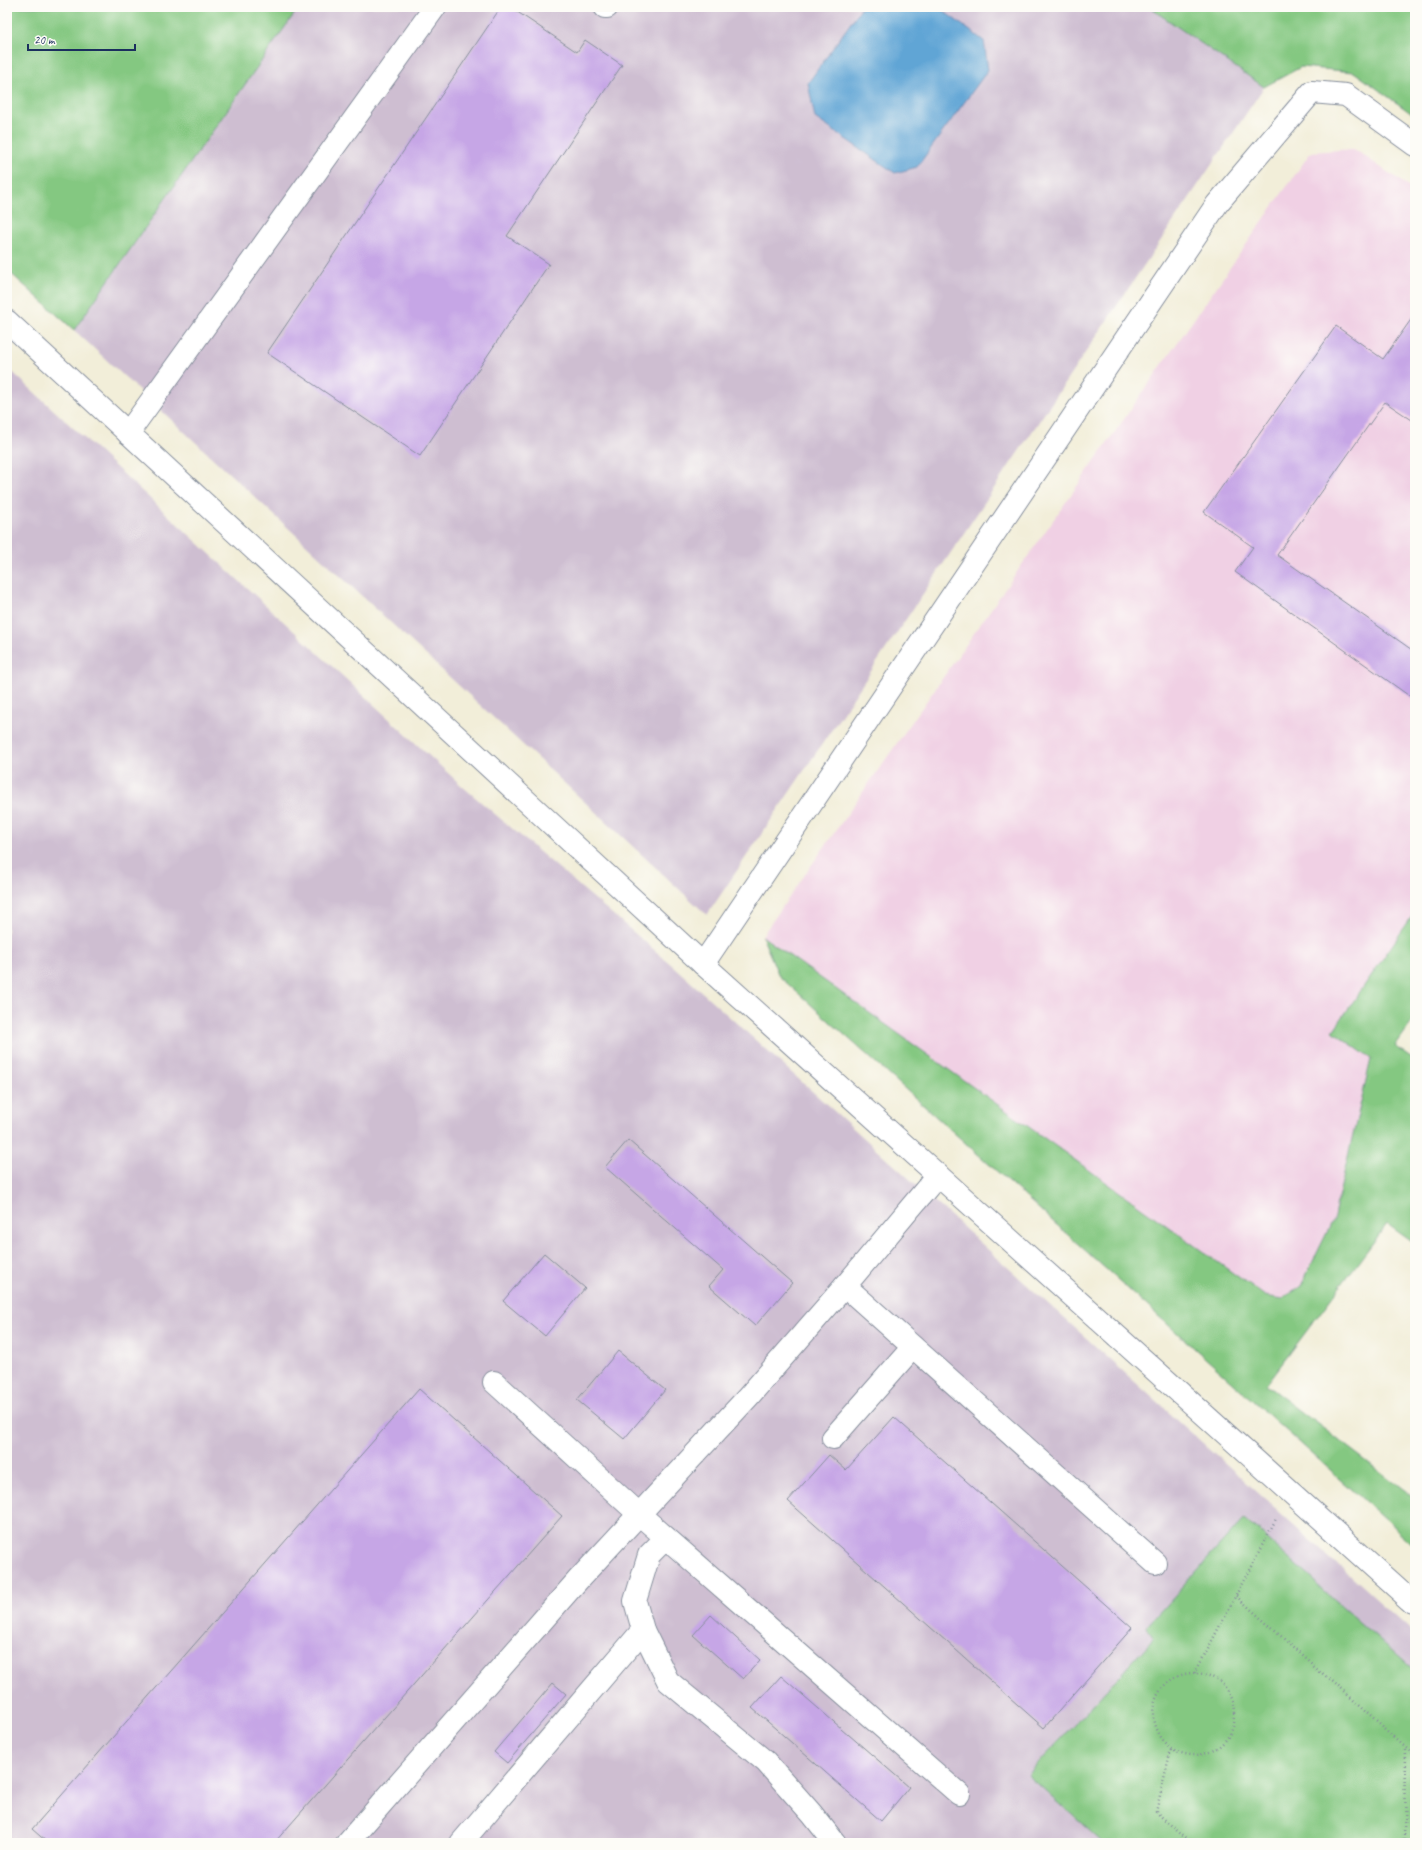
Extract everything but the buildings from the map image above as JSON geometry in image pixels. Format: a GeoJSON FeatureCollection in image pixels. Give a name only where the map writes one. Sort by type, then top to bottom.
{"type":"FeatureCollection","features":[{"type":"Feature","properties":{"kind":"lane"},"geometry":{"type":"LineString","coordinates":[[128,433],[435,7]]}},
{"type":"Feature","properties":{"kind":"lane"},"geometry":{"type":"LineString","coordinates":[[703,964],[1217,204],[1312,92],[1346,95],[1415,145]]}},
{"type":"Feature","properties":{"kind":"lane"},"geometry":{"type":"LineString","coordinates":[[7,322],[703,964],[1415,1604]]}},
{"type":"Feature","properties":{"kind":"lane"},"geometry":{"type":"LineString","coordinates":[[347,1843],[638,1514],[748,1397],[938,1176]]}},
{"type":"Feature","properties":{"kind":"lane"},"geometry":{"type":"LineString","coordinates":[[845,1286],[1155,1563]]}},
{"type":"Feature","properties":{"kind":"lane"},"geometry":{"type":"LineString","coordinates":[[833,1438],[913,1347]]}},
{"type":"Feature","properties":{"kind":"lane"},"geometry":{"type":"LineString","coordinates":[[494,1382],[638,1514],[959,1794]]}},
{"type":"Feature","properties":{"kind":"lane"},"geometry":{"type":"LineString","coordinates":[[666,1538],[649,1555],[635,1601],[643,1630],[668,1681],[766,1762],[812,1814],[835,1843]]}},
{"type":"Feature","properties":{"kind":"lane"},"geometry":{"type":"LineString","coordinates":[[461,1843],[643,1630]]}},
{"type":"Feature","properties":{"kind":"path"},"geometry":{"type":"LineString","coordinates":[[1195,1673],[1290,1493]]}},
{"type":"Feature","properties":{"kind":"path"},"geometry":{"type":"LineString","coordinates":[[1236,1596],[1415,1756]]}},
{"type":"Feature","properties":{"kind":"path"},"geometry":{"type":"LineString","coordinates":[[1195,1673],[1211,1677],[1225,1687],[1232,1698],[1235,1715],[1234,1726],[1226,1740],[1218,1749],[1206,1755],[1186,1755],[1171,1749],[1158,1736],[1153,1723],[1152,1711],[1155,1700],[1161,1688],[1170,1680],[1183,1674],[1195,1673]]}},
{"type":"Feature","properties":{"kind":"path"},"geometry":{"type":"LineString","coordinates":[[1404,1843],[1405,1746]]}},
{"type":"Feature","properties":{"kind":"path"},"geometry":{"type":"LineString","coordinates":[[1171,1749],[1156,1812],[1191,1843]]}},
{"type":"Feature","properties":{"kind":"shaded area"},"geometry":{"type":"Polygon","coordinates":[[[299,7],[1149,7],[1264,87],[707,915],[74,330],[299,7]]]}},
{"type":"Feature","properties":{"kind":"shaded area"},"geometry":{"type":"Polygon","coordinates":[[[1354,149],[1415,191],[1415,911],[1333,1031],[1372,1058],[1333,1220],[1301,1286],[1283,1299],[1265,1296],[762,936],[1311,152],[1354,149]]]}},
{"type":"Feature","properties":{"kind":"shaded area"},"geometry":{"type":"Polygon","coordinates":[[[7,367],[462,786],[673,966],[1415,1634],[1415,1843],[7,1843],[7,367]]]}},
{"type":"Feature","properties":{"kind":"green space"},"geometry":{"type":"Polygon","coordinates":[[[7,7],[299,7],[74,330],[7,270],[7,7]]]}},
{"type":"Feature","properties":{"kind":"green space"},"geometry":{"type":"Polygon","coordinates":[[[1149,7],[1415,7],[1415,116],[1354,72],[1301,67],[1264,87],[1149,7]]]}},
{"type":"Feature","properties":{"kind":"green space"},"geometry":{"type":"Polygon","coordinates":[[[1415,912],[1415,1018],[1395,1046],[1415,1060],[1415,1244],[1387,1224],[1266,1385],[1415,1498],[1415,1546],[779,976],[762,936],[1265,1296],[1283,1299],[1301,1286],[1333,1220],[1371,1059],[1333,1031],[1415,912]]]}},
{"type":"Feature","properties":{"kind":"green space"},"geometry":{"type":"Polygon","coordinates":[[[1244,1519],[1415,1671],[1415,1843],[1103,1843],[1028,1775],[1154,1638],[1146,1627],[1244,1519]]]}},
{"type":"Feature","properties":{"kind":"water"},"geometry":{"type":"Polygon","coordinates":[[[862,7],[938,7],[984,41],[988,70],[917,167],[895,173],[815,118],[808,83],[862,7]]]}}]}
